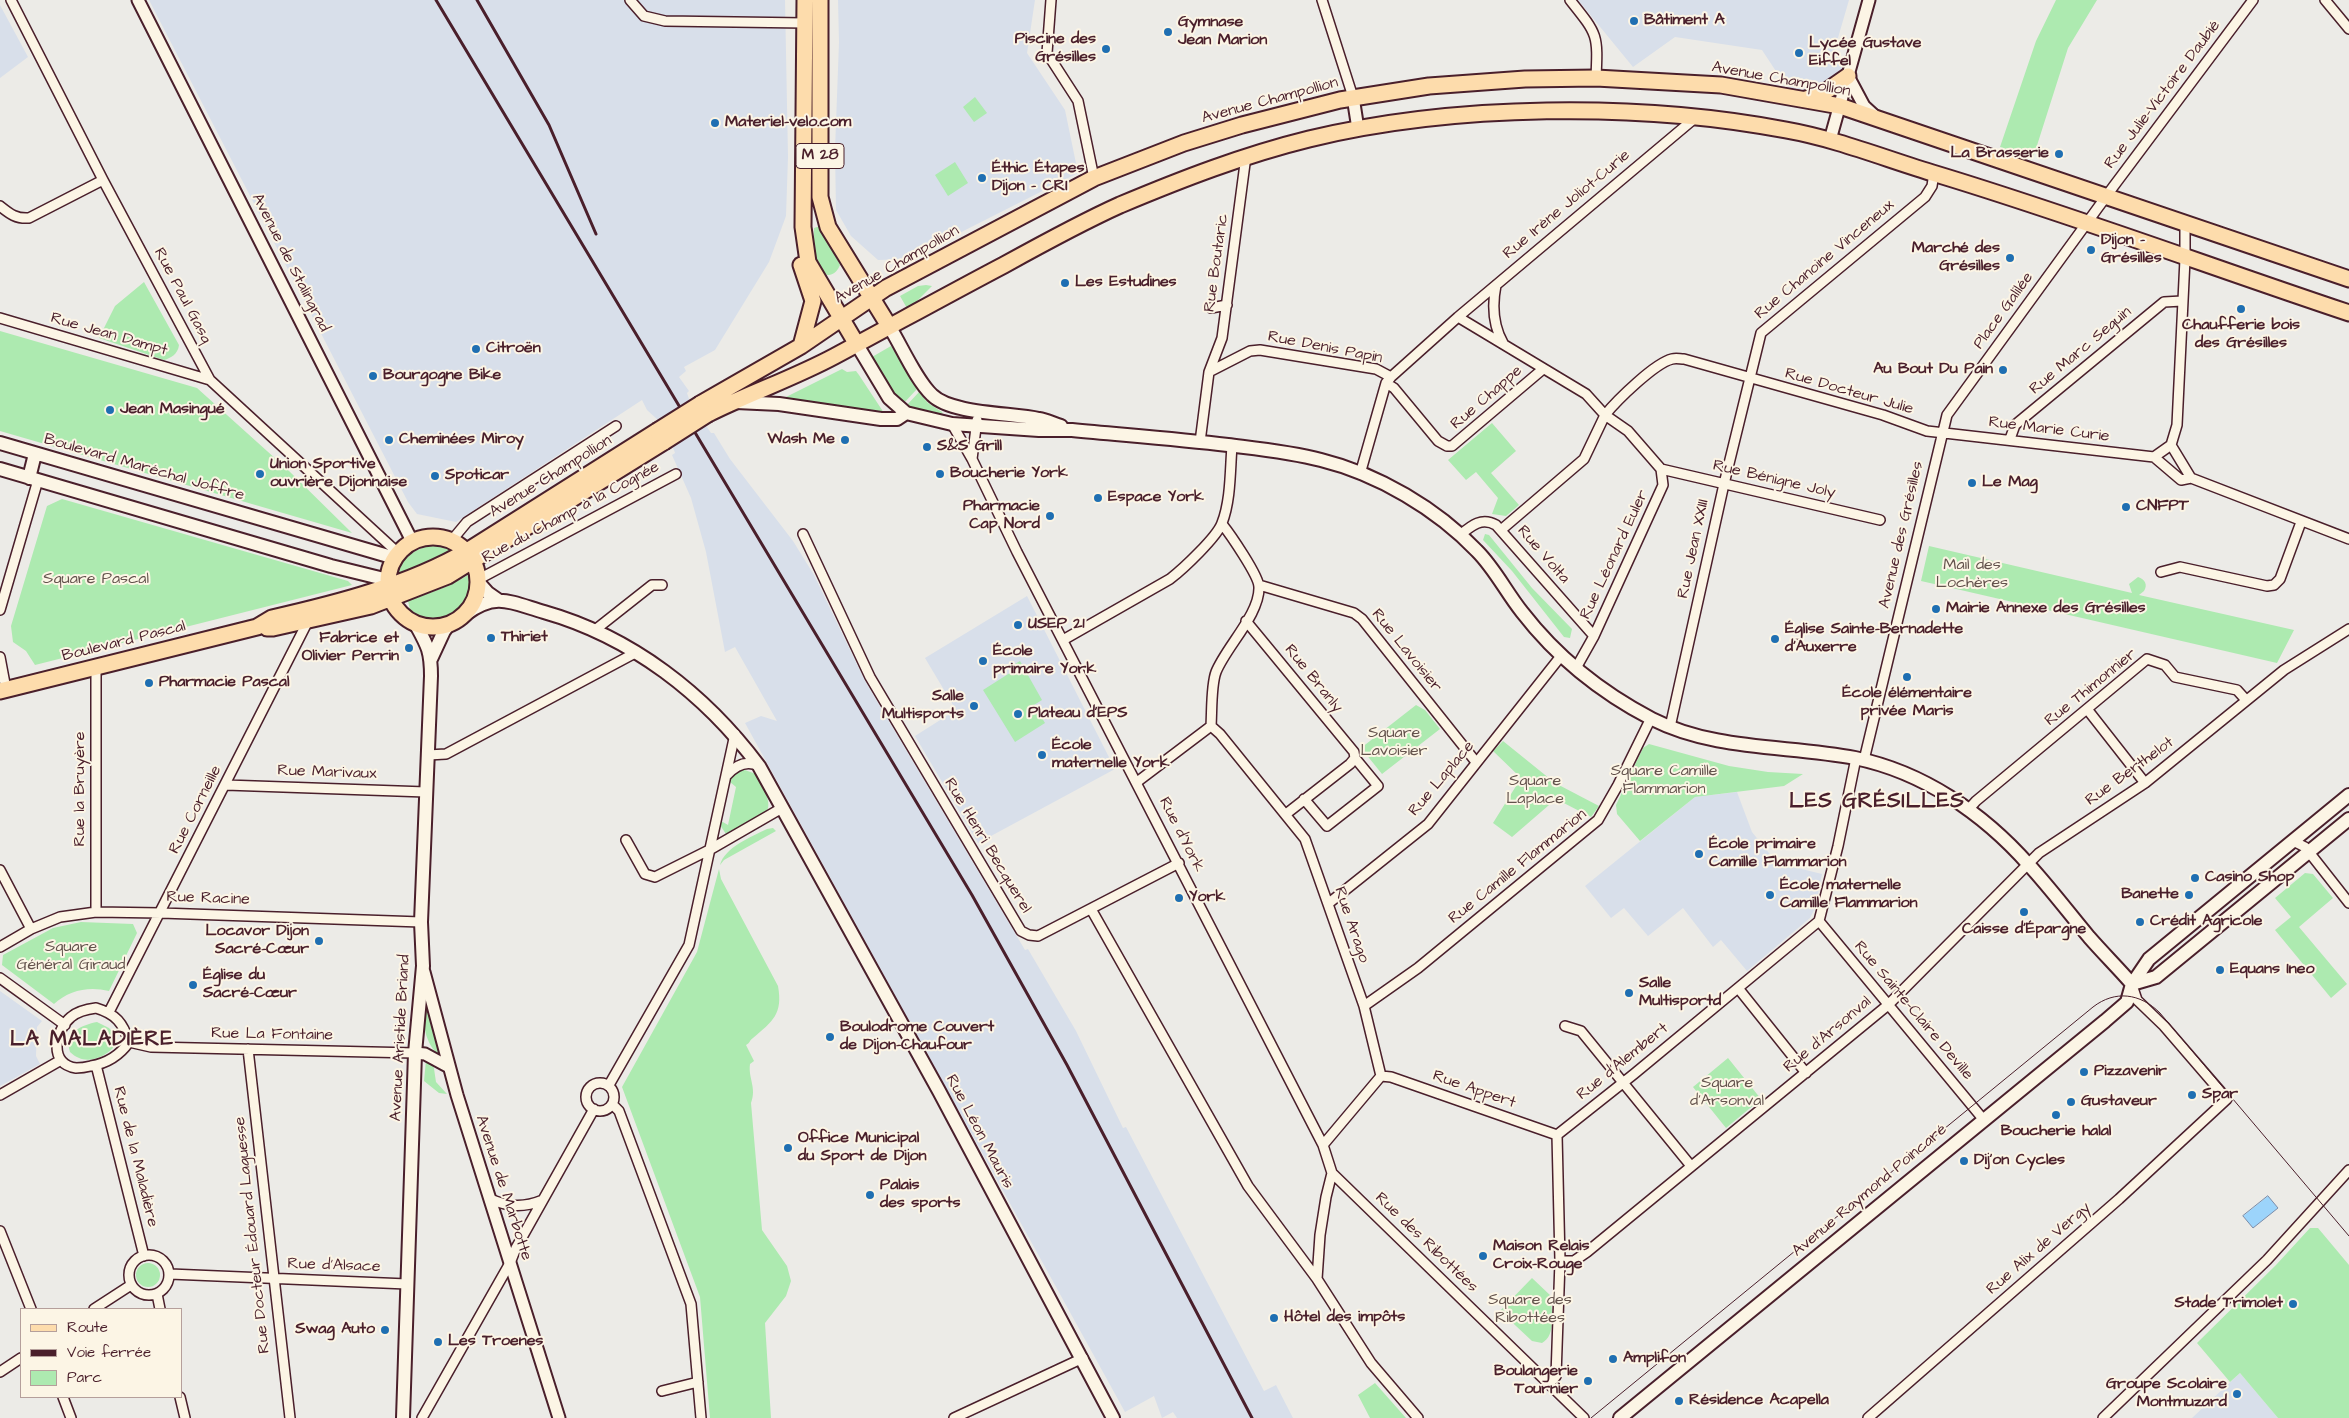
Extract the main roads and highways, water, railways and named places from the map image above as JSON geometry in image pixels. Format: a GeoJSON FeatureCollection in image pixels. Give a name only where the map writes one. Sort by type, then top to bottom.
{"type":"FeatureCollection","features":[{"type":"Feature","properties":{"kind":"main road","name":"M 28"},"geometry":{"type":"LineString","coordinates":[[805,0],[803,227],[808,262],[856,343]]}},
{"type":"Feature","properties":{"kind":"main road","name":"M 28"},"geometry":{"type":"LineString","coordinates":[[820,0],[820,197],[822,213],[828,227],[889,326]]}},
{"type":"Feature","properties":{"kind":"main road"},"geometry":{"type":"LineString","coordinates":[[1806,99],[1825,92],[1848,76]]}},
{"type":"Feature","properties":{"kind":"main road","name":"Avenue Champollion"},"geometry":{"type":"LineString","coordinates":[[389,588],[448,576],[470,556],[704,409],[871,298],[1034,208],[1094,178],[1184,143],[1290,112],[1353,98],[1429,86],[1525,79],[1596,78],[1721,85],[1840,106],[2349,279]]}},
{"type":"Feature","properties":{"kind":"main road","name":"Avenue Champollion"},"geometry":{"type":"LineString","coordinates":[[704,409],[731,402],[806,370],[1107,211],[1246,156],[1309,139],[1358,129],[1436,118],[1529,112],[1615,112],[1696,117],[1785,129],[1830,140],[2088,222],[2185,258],[2349,313]]}},
{"type":"Feature","properties":{"kind":"main road","name":"M 28"},"geometry":{"type":"LineString","coordinates":[[801,346],[813,301],[800,261],[799,248],[803,227]]}},
{"type":"Feature","properties":{"kind":"main road"},"geometry":{"type":"LineString","coordinates":[[889,326],[930,394],[946,404],[976,411],[1040,419],[1072,430]]}},
{"type":"Feature","properties":{"kind":"main road"},"geometry":{"type":"LineString","coordinates":[[856,343],[889,398],[906,413],[952,424],[1072,430],[1288,452],[1325,461],[1390,487],[1460,535],[1491,566],[1522,613],[1561,656],[1621,700],[1651,718],[1670,727],[1703,738],[1750,746],[1826,753],[1888,766],[1920,779],[1968,810],[1990,826],[2028,863],[2090,938],[2132,984],[2156,977],[2349,819]]}},
{"type":"Feature","properties":{"kind":"main road"},"geometry":{"type":"LineString","coordinates":[[731,402],[779,404],[881,419],[897,418],[906,413]]}},
{"type":"Feature","properties":{"kind":"main road","name":"Boulevard Maréchal Joffre"},"geometry":{"type":"LineString","coordinates":[[0,443],[397,555]]}},
{"type":"Feature","properties":{"kind":"main road"},"geometry":{"type":"LineString","coordinates":[[33,479],[35,454]]}},
{"type":"Feature","properties":{"kind":"main road"},"geometry":{"type":"LineString","coordinates":[[0,469],[331,566],[389,588]]}},
{"type":"Feature","properties":{"kind":"main road"},"geometry":{"type":"LineString","coordinates":[[429,536],[452,540],[470,556],[479,581],[488,593],[498,600],[484,602],[449,624],[429,627],[415,623],[400,613],[389,588],[390,566],[397,555],[412,541],[429,536]]}},
{"type":"Feature","properties":{"kind":"main road"},"geometry":{"type":"LineString","coordinates":[[466,614],[474,602],[479,581]]}},
{"type":"Feature","properties":{"kind":"main road","name":"Boulevard Pascal"},"geometry":{"type":"LineString","coordinates":[[3,690],[257,627],[273,628],[308,620],[389,588]]}},
{"type":"Feature","properties":{"kind":"main road","name":"Boulevard Pascal"},"geometry":{"type":"LineString","coordinates":[[257,627],[272,618],[389,588]]}},
{"type":"Feature","properties":{"kind":"main road","name":"Rue Léon Mauris"},"geometry":{"type":"LineString","coordinates":[[498,600],[560,616],[595,630],[637,652],[703,702],[736,734],[759,766],[1114,1418]]}},
{"type":"Feature","properties":{"kind":"main road","name":"Avenue Aristide Briand"},"geometry":{"type":"LineString","coordinates":[[403,1418],[415,1053],[422,966],[421,922],[431,660],[426,640],[415,623]]}},
{"type":"Feature","properties":{"kind":"main road","name":"Avenue Aristide Briand"},"geometry":{"type":"LineString","coordinates":[[431,660],[449,624]]}},
{"type":"Feature","properties":{"kind":"main road","name":"Avenue Raymond Poincaré"},"geometry":{"type":"LineString","coordinates":[[1620,1418],[2127,1002],[2132,984],[2149,959],[2349,795]]}},
{"type":"Feature","properties":{"kind":"water"},"geometry":{"type":"Polygon","coordinates":[[[2268,1196],[2278,1208],[2253,1228],[2243,1216],[2268,1196]]]}},
{"type":"Feature","properties":{"kind":"tram line"},"geometry":{"type":"LineString","coordinates":[[1591,1418],[2093,1007],[2110,998],[2119,996],[2136,998],[2144,1001],[2160,1013],[2349,1236]]}},
{"type":"Feature","properties":{"kind":"railway"},"geometry":{"type":"LineString","coordinates":[[436,0],[972,895],[1067,1065],[1252,1418]]}},
{"type":"Feature","properties":{"kind":"railway"},"geometry":{"type":"LineString","coordinates":[[477,0],[549,125],[596,234]]}},
{"type":"Feature","properties":{"kind":"place","name":"Bâtiment A"},"geometry":{"type":"Point","coordinates":[1634,21]}},
{"type":"Feature","properties":{"kind":"place","name":"Gymnase Jean Marion"},"geometry":{"type":"Point","coordinates":[1168,32]}},
{"type":"Feature","properties":{"kind":"place","name":"Piscine des Grésilles"},"geometry":{"type":"Point","coordinates":[1106,49]}},
{"type":"Feature","properties":{"kind":"place","name":"Lycée Gustave Eiffel"},"geometry":{"type":"Point","coordinates":[1799,53]}},
{"type":"Feature","properties":{"kind":"place","name":"Materiel-velo.com"},"geometry":{"type":"Point","coordinates":[715,123]}},
{"type":"Feature","properties":{"kind":"place","name":"La Brasserie"},"geometry":{"type":"Point","coordinates":[2059,154]}},
{"type":"Feature","properties":{"kind":"place","name":"Éthic Étapes Dijon - CRI"},"geometry":{"type":"Point","coordinates":[982,178]}},
{"type":"Feature","properties":{"kind":"place","name":"Dijon - Grésilles"},"geometry":{"type":"Point","coordinates":[2091,250]}},
{"type":"Feature","properties":{"kind":"place","name":"Marché des Grésilles"},"geometry":{"type":"Point","coordinates":[2010,258]}},
{"type":"Feature","properties":{"kind":"place","name":"Les Estudines"},"geometry":{"type":"Point","coordinates":[1065,283]}},
{"type":"Feature","properties":{"kind":"place","name":"Chaufferie bois des Grésilles"},"geometry":{"type":"Point","coordinates":[2241,309]}},
{"type":"Feature","properties":{"kind":"place","name":"Citroën"},"geometry":{"type":"Point","coordinates":[476,349]}},
{"type":"Feature","properties":{"kind":"place","name":"Au Bout Du Pain"},"geometry":{"type":"Point","coordinates":[2003,370]}},
{"type":"Feature","properties":{"kind":"place","name":"Bourgogne Bike"},"geometry":{"type":"Point","coordinates":[373,376]}},
{"type":"Feature","properties":{"kind":"place","name":"Jean Masingué"},"geometry":{"type":"Point","coordinates":[110,410]}},
{"type":"Feature","properties":{"kind":"place","name":"Cheminées Miroy"},"geometry":{"type":"Point","coordinates":[389,440]}},
{"type":"Feature","properties":{"kind":"place","name":"Wash Me"},"geometry":{"type":"Point","coordinates":[845,440]}},
{"type":"Feature","properties":{"kind":"place","name":"S&S Grill"},"geometry":{"type":"Point","coordinates":[927,447]}},
{"type":"Feature","properties":{"kind":"place","name":"Union Sportive ouvrière Dijonnaise"},"geometry":{"type":"Point","coordinates":[260,474]}},
{"type":"Feature","properties":{"kind":"place","name":"Boucherie York"},"geometry":{"type":"Point","coordinates":[940,474]}},
{"type":"Feature","properties":{"kind":"place","name":"Spoticar"},"geometry":{"type":"Point","coordinates":[435,476]}},
{"type":"Feature","properties":{"kind":"place","name":"Le Mag"},"geometry":{"type":"Point","coordinates":[1972,483]}},
{"type":"Feature","properties":{"kind":"place","name":"Espace York"},"geometry":{"type":"Point","coordinates":[1098,498]}},
{"type":"Feature","properties":{"kind":"place","name":"CNFPT"},"geometry":{"type":"Point","coordinates":[2126,507]}},
{"type":"Feature","properties":{"kind":"place","name":"Pharmacie Cap Nord"},"geometry":{"type":"Point","coordinates":[1050,516]}},
{"type":"Feature","properties":{"kind":"place","name":"Mairie Annexe des Grésilles"},"geometry":{"type":"Point","coordinates":[1936,609]}},
{"type":"Feature","properties":{"kind":"place","name":"USEP 21"},"geometry":{"type":"Point","coordinates":[1018,625]}},
{"type":"Feature","properties":{"kind":"place","name":"Thiriet"},"geometry":{"type":"Point","coordinates":[491,638]}},
{"type":"Feature","properties":{"kind":"place","name":"Église Sainte-Bernadette d'Auxerre"},"geometry":{"type":"Point","coordinates":[1775,639]}},
{"type":"Feature","properties":{"kind":"place","name":"Fabrice et Olivier Perrin"},"geometry":{"type":"Point","coordinates":[409,648]}},
{"type":"Feature","properties":{"kind":"place","name":"École primaire York"},"geometry":{"type":"Point","coordinates":[983,661]}},
{"type":"Feature","properties":{"kind":"place","name":"École élémentaire privée Maris"},"geometry":{"type":"Point","coordinates":[1907,677]}},
{"type":"Feature","properties":{"kind":"place","name":"Pharmacie Pascal"},"geometry":{"type":"Point","coordinates":[149,683]}},
{"type":"Feature","properties":{"kind":"place","name":"Salle Multisports"},"geometry":{"type":"Point","coordinates":[974,706]}},
{"type":"Feature","properties":{"kind":"place","name":"Plateau d'EPS"},"geometry":{"type":"Point","coordinates":[1018,714]}},
{"type":"Feature","properties":{"kind":"place","name":"École maternelle York"},"geometry":{"type":"Point","coordinates":[1042,755]}},
{"type":"Feature","properties":{"kind":"place","name":"École primaire Camille Flammarion"},"geometry":{"type":"Point","coordinates":[1699,854]}},
{"type":"Feature","properties":{"kind":"place","name":"Casino Shop"},"geometry":{"type":"Point","coordinates":[2195,878]}},
{"type":"Feature","properties":{"kind":"place","name":"École maternelle Camille Flammarion"},"geometry":{"type":"Point","coordinates":[1770,895]}},
{"type":"Feature","properties":{"kind":"place","name":"Banette"},"geometry":{"type":"Point","coordinates":[2189,895]}},
{"type":"Feature","properties":{"kind":"place","name":"York"},"geometry":{"type":"Point","coordinates":[1179,898]}},
{"type":"Feature","properties":{"kind":"place","name":"Caisse d'Épargne"},"geometry":{"type":"Point","coordinates":[2024,912]}},
{"type":"Feature","properties":{"kind":"place","name":"Crédit Agricole"},"geometry":{"type":"Point","coordinates":[2140,922]}},
{"type":"Feature","properties":{"kind":"place","name":"Locavor Dijon Sacré-Cœur"},"geometry":{"type":"Point","coordinates":[319,941]}},
{"type":"Feature","properties":{"kind":"place","name":"Equans Ineo"},"geometry":{"type":"Point","coordinates":[2220,970]}},
{"type":"Feature","properties":{"kind":"place","name":"Église du Sacré-Cœur"},"geometry":{"type":"Point","coordinates":[193,985]}},
{"type":"Feature","properties":{"kind":"place","name":"Salle Multisportd"},"geometry":{"type":"Point","coordinates":[1629,993]}},
{"type":"Feature","properties":{"kind":"place","name":"Boulodrome Couvert de Dijon-Chaufour"},"geometry":{"type":"Point","coordinates":[830,1037]}},
{"type":"Feature","properties":{"kind":"place","name":"Pizzavenir"},"geometry":{"type":"Point","coordinates":[2084,1072]}},
{"type":"Feature","properties":{"kind":"place","name":"Spar"},"geometry":{"type":"Point","coordinates":[2192,1095]}},
{"type":"Feature","properties":{"kind":"place","name":"Gustaveur"},"geometry":{"type":"Point","coordinates":[2071,1102]}},
{"type":"Feature","properties":{"kind":"place","name":"Boucherie halal"},"geometry":{"type":"Point","coordinates":[2056,1115]}},
{"type":"Feature","properties":{"kind":"place","name":"Office Municipal du Sport de Dijon"},"geometry":{"type":"Point","coordinates":[788,1148]}},
{"type":"Feature","properties":{"kind":"place","name":"Dij'on Cycles"},"geometry":{"type":"Point","coordinates":[1964,1161]}},
{"type":"Feature","properties":{"kind":"place","name":"Palais des sports"},"geometry":{"type":"Point","coordinates":[870,1195]}},
{"type":"Feature","properties":{"kind":"place","name":"Maison Relais Croix-Rouge"},"geometry":{"type":"Point","coordinates":[1483,1256]}},
{"type":"Feature","properties":{"kind":"place","name":"Stade Trimolet"},"geometry":{"type":"Point","coordinates":[2293,1304]}},
{"type":"Feature","properties":{"kind":"place","name":"Hôtel des impôts"},"geometry":{"type":"Point","coordinates":[1274,1318]}},
{"type":"Feature","properties":{"kind":"place","name":"Swag Auto"},"geometry":{"type":"Point","coordinates":[385,1330]}},
{"type":"Feature","properties":{"kind":"place","name":"Les Troenes"},"geometry":{"type":"Point","coordinates":[438,1342]}},
{"type":"Feature","properties":{"kind":"place","name":"Amplifon"},"geometry":{"type":"Point","coordinates":[1613,1359]}},
{"type":"Feature","properties":{"kind":"place","name":"Boulangerie Tournier"},"geometry":{"type":"Point","coordinates":[1588,1381]}},
{"type":"Feature","properties":{"kind":"place","name":"Groupe Scolaire Montmuzard"},"geometry":{"type":"Point","coordinates":[2237,1394]}},
{"type":"Feature","properties":{"kind":"place","name":"Résidence Acapella"},"geometry":{"type":"Point","coordinates":[1679,1401]}},
{"type":"Feature","properties":{"kind":"district","name":"LES GRÉSILLES"},"geometry":{"type":"Point","coordinates":[1877,803]}},
{"type":"Feature","properties":{"kind":"district","name":"LA MALADIÈRE"},"geometry":{"type":"Point","coordinates":[92,1041]}},
{"type":"Feature","properties":{"kind":"park label","name":"Mail des Lochères"},"geometry":{"type":"Point","coordinates":[1972,575]}},
{"type":"Feature","properties":{"kind":"park label","name":"Square Pascal"},"geometry":{"type":"Point","coordinates":[96,580]}},
{"type":"Feature","properties":{"kind":"park label","name":"Square Lavoisier"},"geometry":{"type":"Point","coordinates":[1394,743]}},
{"type":"Feature","properties":{"kind":"park label","name":"Square Camille Flammarion"},"geometry":{"type":"Point","coordinates":[1664,781]}},
{"type":"Feature","properties":{"kind":"park label","name":"Square Laplace"},"geometry":{"type":"Point","coordinates":[1535,791]}},
{"type":"Feature","properties":{"kind":"park label","name":"Square Général Giraud"},"geometry":{"type":"Point","coordinates":[71,957]}},
{"type":"Feature","properties":{"kind":"park label","name":"Square d'Arsonval"},"geometry":{"type":"Point","coordinates":[1727,1093]}},
{"type":"Feature","properties":{"kind":"park label","name":"Square des Ribottées"},"geometry":{"type":"Point","coordinates":[1530,1310]}}]}
